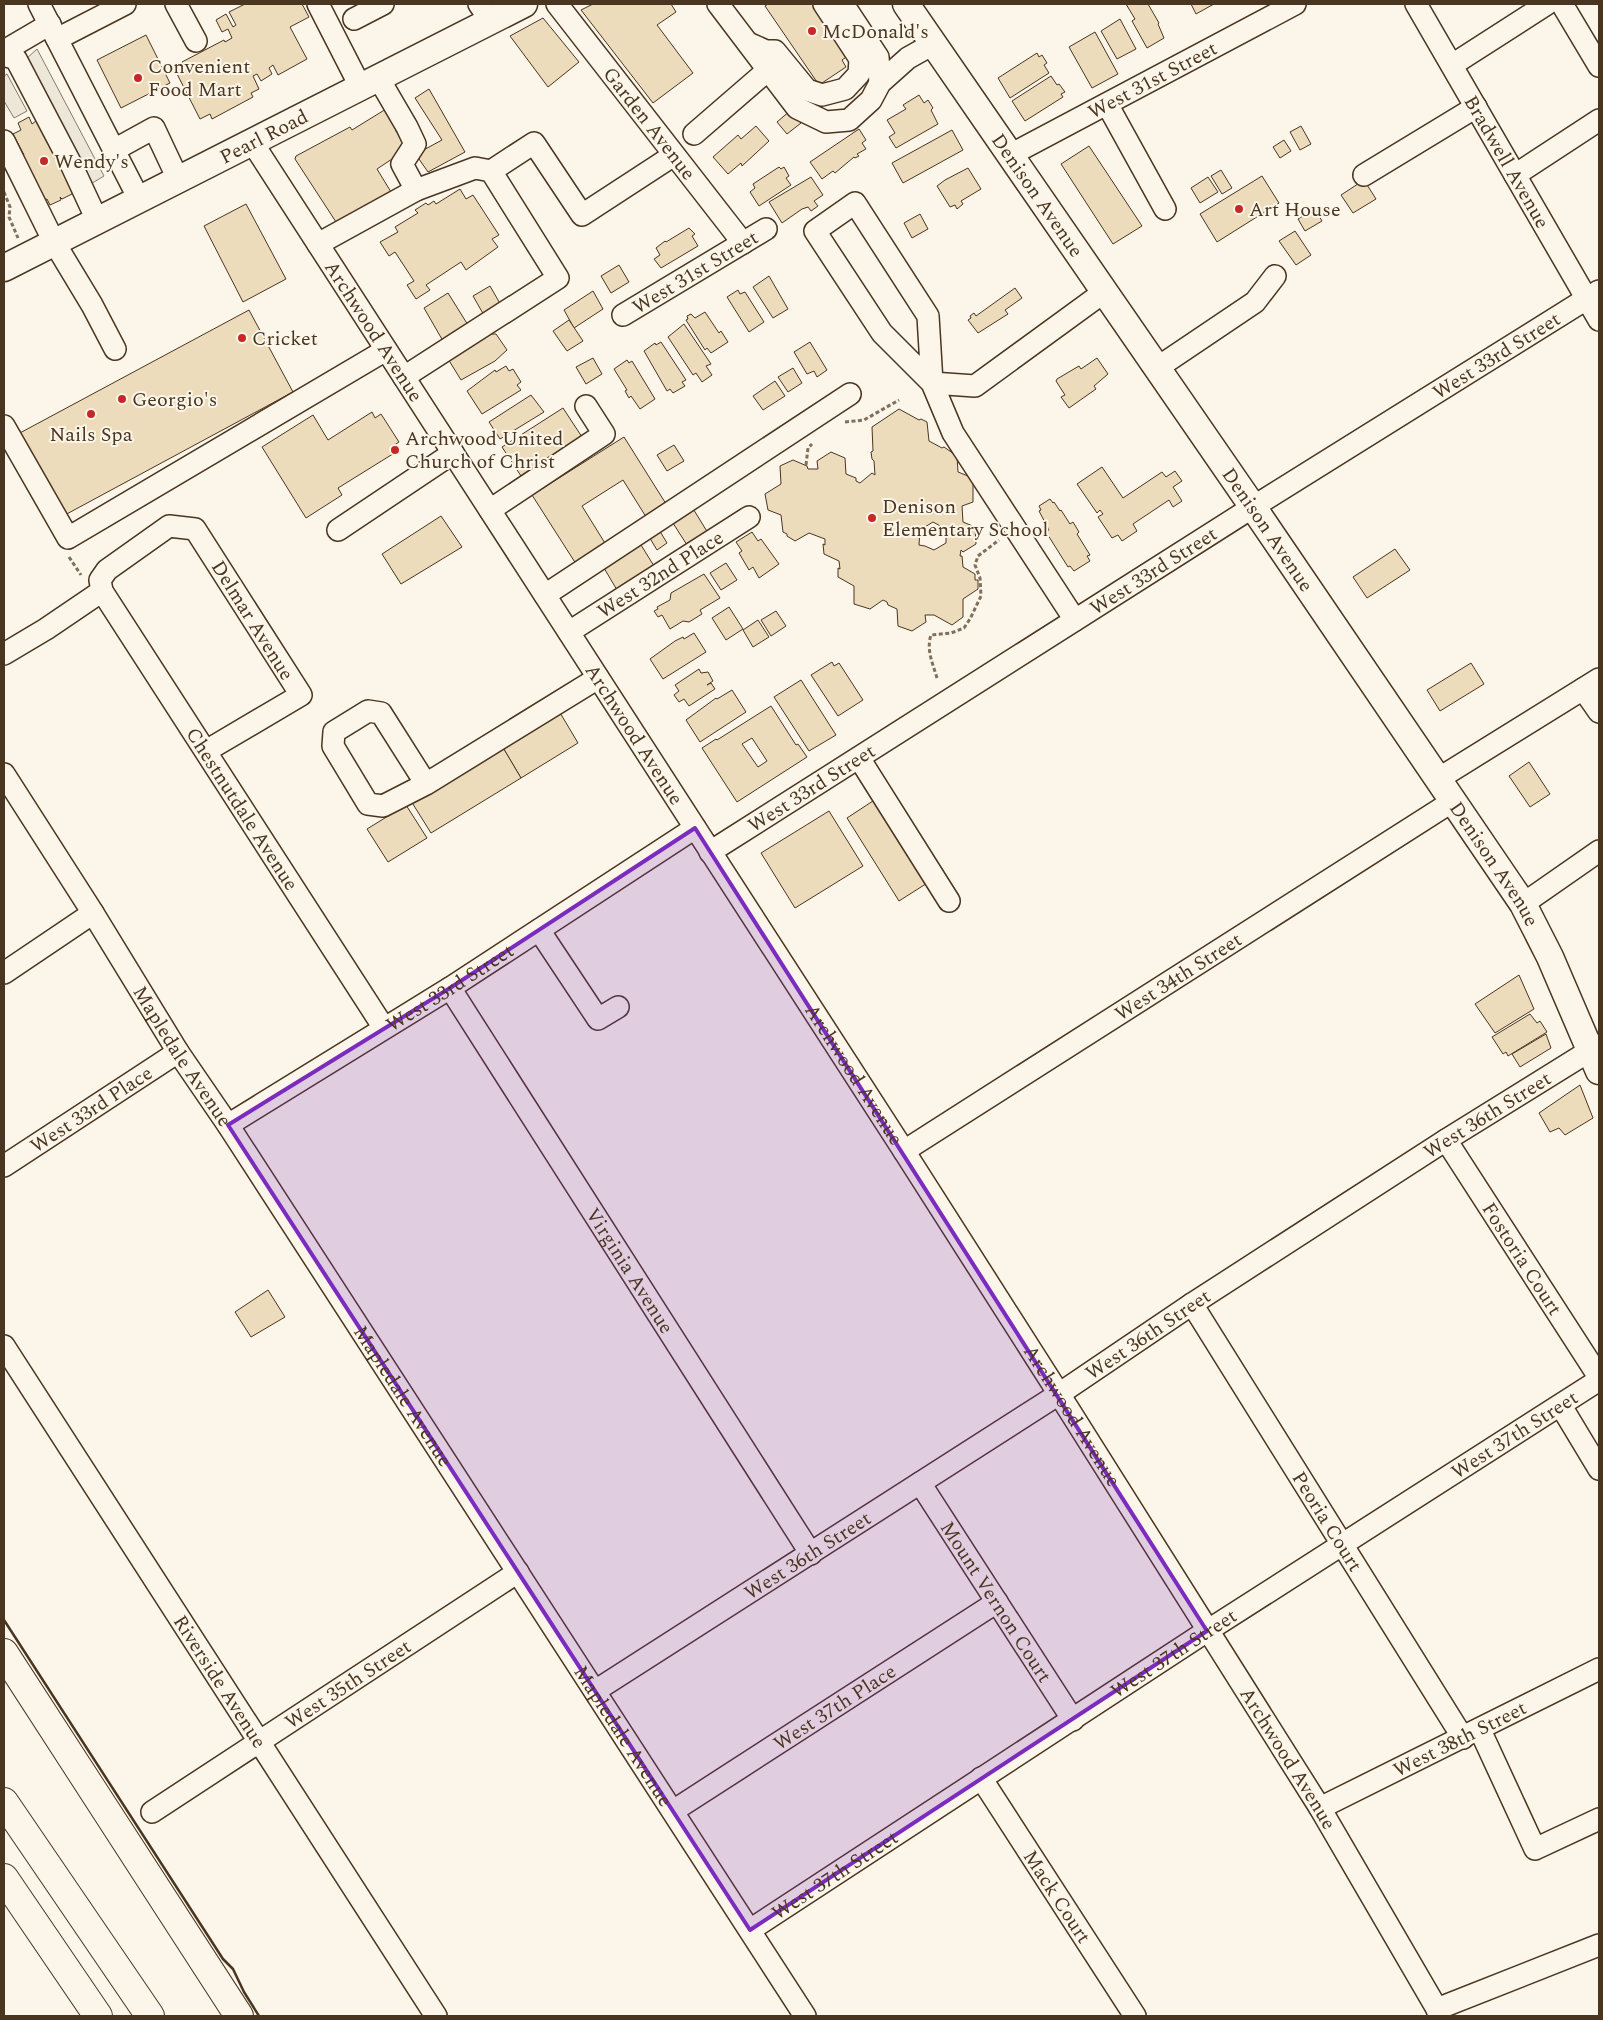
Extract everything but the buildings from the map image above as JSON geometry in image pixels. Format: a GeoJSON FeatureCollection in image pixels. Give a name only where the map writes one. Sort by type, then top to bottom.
{"type":"FeatureCollection","features":[{"type":"Feature","properties":{"kind":"highway"},"geometry":{"type":"LineString","coordinates":[[4,1653],[239,2016]]}},
{"type":"Feature","properties":{"kind":"highway"},"geometry":{"type":"LineString","coordinates":[[4,1802],[150,2016]]}},
{"type":"Feature","properties":{"kind":"highway"},"geometry":{"type":"LineString","coordinates":[[4,1878],[98,2016]]}},
{"type":"Feature","properties":{"kind":"main road","name":"Pearl Road"},"geometry":{"type":"LineString","coordinates":[[4,268],[370,84],[485,12],[524,4]]}},
{"type":"Feature","properties":{"kind":"main road","name":"Denison Avenue"},"geometry":{"type":"LineString","coordinates":[[906,4],[1253,507],[1523,904],[1596,1055]]}},
{"type":"Feature","properties":{"kind":"street"},"geometry":{"type":"LineString","coordinates":[[39,4],[139,199]]}},
{"type":"Feature","properties":{"kind":"street"},"geometry":{"type":"LineString","coordinates":[[4,53],[125,4]]}},
{"type":"Feature","properties":{"kind":"street"},"geometry":{"type":"LineString","coordinates":[[176,4],[196,41]]}},
{"type":"Feature","properties":{"kind":"street"},"geometry":{"type":"LineString","coordinates":[[318,4],[370,84],[415,144],[402,164],[416,190]]}},
{"type":"Feature","properties":{"kind":"street"},"geometry":{"type":"LineString","coordinates":[[354,20],[383,4]]}},
{"type":"Feature","properties":{"kind":"street","name":"Garden Avenue"},"geometry":{"type":"LineString","coordinates":[[557,4],[743,243]]}},
{"type":"Feature","properties":{"kind":"street"},"geometry":{"type":"LineString","coordinates":[[718,4],[761,55],[797,108],[826,122],[849,120],[871,100],[880,83],[908,58],[933,44]]}},
{"type":"Feature","properties":{"kind":"street"},"geometry":{"type":"LineString","coordinates":[[761,55],[769,61],[796,94],[809,103],[829,110],[842,109],[853,104],[860,93],[860,59],[824,4]]}},
{"type":"Feature","properties":{"kind":"street"},"geometry":{"type":"LineString","coordinates":[[843,4],[878,56],[880,83]]}},
{"type":"Feature","properties":{"kind":"street","name":"West 31st Street"},"geometry":{"type":"LineString","coordinates":[[1010,155],[1295,4]]}},
{"type":"Feature","properties":{"kind":"street","name":"Bradwell Avenue"},"geometry":{"type":"LineString","coordinates":[[1416,4],[1515,175],[1593,295],[1599,320]]}},
{"type":"Feature","properties":{"kind":"street"},"geometry":{"type":"LineString","coordinates":[[1452,65],[1547,4]]}},
{"type":"Feature","properties":{"kind":"street"},"geometry":{"type":"LineString","coordinates":[[1562,4],[1599,66]]}},
{"type":"Feature","properties":{"kind":"street"},"geometry":{"type":"LineString","coordinates":[[4,53],[16,59],[71,164],[97,220]]}},
{"type":"Feature","properties":{"kind":"street"},"geometry":{"type":"LineString","coordinates":[[694,134],[761,55]]}},
{"type":"Feature","properties":{"kind":"street"},"geometry":{"type":"LineString","coordinates":[[878,56],[908,58]]}},
{"type":"Feature","properties":{"kind":"street"},"geometry":{"type":"LineString","coordinates":[[1107,104],[1165,209]]}},
{"type":"Feature","properties":{"kind":"street"},"geometry":{"type":"LineString","coordinates":[[1364,175],[1476,107]]}},
{"type":"Feature","properties":{"kind":"street"},"geometry":{"type":"LineString","coordinates":[[1515,175],[1599,120]]}},
{"type":"Feature","properties":{"kind":"street"},"geometry":{"type":"LineString","coordinates":[[114,150],[154,128],[178,179]]}},
{"type":"Feature","properties":{"kind":"street"},"geometry":{"type":"LineString","coordinates":[[4,142],[54,242],[92,305],[115,349]]}},
{"type":"Feature","properties":{"kind":"street","name":"Archwood Avenue"},"geometry":{"type":"LineString","coordinates":[[252,142],[1059,1394],[1320,1808],[1438,2013]]}},
{"type":"Feature","properties":{"kind":"street"},"geometry":{"type":"LineString","coordinates":[[318,244],[416,190],[475,168],[491,171],[534,143],[582,215],[674,155]]}},
{"type":"Feature","properties":{"kind":"street"},"geometry":{"type":"LineString","coordinates":[[404,377],[558,278],[491,171]]}},
{"type":"Feature","properties":{"kind":"street"},"geometry":{"type":"LineString","coordinates":[[1075,620],[953,433],[932,383],[928,316],[855,203],[815,230],[882,333],[932,383],[975,386],[1104,292]]}},
{"type":"Feature","properties":{"kind":"street","name":"West 31st Street"},"geometry":{"type":"LineString","coordinates":[[623,315],[766,229]]}},
{"type":"Feature","properties":{"kind":"street"},"geometry":{"type":"LineString","coordinates":[[1157,368],[1254,302],[1275,276]]}},
{"type":"Feature","properties":{"kind":"street","name":"West 33rd Street"},"geometry":{"type":"LineString","coordinates":[[710,852],[1253,507],[1593,295]]}},
{"type":"Feature","properties":{"kind":"street"},"geometry":{"type":"LineString","coordinates":[[4,426],[68,538],[386,350]]}},
{"type":"Feature","properties":{"kind":"street"},"geometry":{"type":"LineString","coordinates":[[545,595],[850,394]]}},
{"type":"Feature","properties":{"kind":"street"},"geometry":{"type":"LineString","coordinates":[[490,510],[604,434],[586,406]]}},
{"type":"Feature","properties":{"kind":"street"},"geometry":{"type":"LineString","coordinates":[[338,530],[453,453]]}},
{"type":"Feature","properties":{"kind":"street","name":"West 32nd Place"},"geometry":{"type":"LineString","coordinates":[[569,632],[749,517]]}},
{"type":"Feature","properties":{"kind":"street","name":"Delmar Avenue"},"geometry":{"type":"LineString","coordinates":[[102,591],[100,580],[106,570],[169,526],[195,528],[301,695],[206,752]]}},
{"type":"Feature","properties":{"kind":"street"},"geometry":{"type":"LineString","coordinates":[[4,654],[46,629],[102,591]]}},
{"type":"Feature","properties":{"kind":"street","name":"Chestnutdale Avenue"},"geometry":{"type":"LineString","coordinates":[[102,591],[384,1028]]}},
{"type":"Feature","properties":{"kind":"street"},"geometry":{"type":"LineString","coordinates":[[426,784],[381,713],[368,711],[334,732],[333,746],[368,804],[383,806],[426,784],[598,678]]}},
{"type":"Feature","properties":{"kind":"street"},"geometry":{"type":"LineString","coordinates":[[1438,780],[1591,684],[1599,712]]}},
{"type":"Feature","properties":{"kind":"street"},"geometry":{"type":"LineString","coordinates":[[859,758],[949,901]]}},
{"type":"Feature","properties":{"kind":"street","name":"Mapledale Avenue"},"geometry":{"type":"LineString","coordinates":[[4,774],[178,1052],[228,1125],[805,2016]]}},
{"type":"Feature","properties":{"kind":"street","name":"West 34th Street"},"geometry":{"type":"LineString","coordinates":[[904,1151],[1453,801]]}},
{"type":"Feature","properties":{"kind":"street","name":"West 33rd Street"},"geometry":{"type":"LineString","coordinates":[[228,1125],[450,988],[695,828]]}},
{"type":"Feature","properties":{"kind":"street"},"geometry":{"type":"LineString","coordinates":[[1523,904],[1599,851]]}},
{"type":"Feature","properties":{"kind":"street"},"geometry":{"type":"LineString","coordinates":[[4,973],[93,914]]}},
{"type":"Feature","properties":{"kind":"street"},"geometry":{"type":"LineString","coordinates":[[539,930],[598,1019],[618,1007]]}},
{"type":"Feature","properties":{"kind":"street","name":"Virginia Avenue"},"geometry":{"type":"LineString","coordinates":[[450,988],[811,1554]]}},
{"type":"Feature","properties":{"kind":"street","name":"West 33rd Place"},"geometry":{"type":"LineString","coordinates":[[4,1166],[178,1052]]}},
{"type":"Feature","properties":{"kind":"street","name":"West 36th Street"},"geometry":{"type":"LineString","coordinates":[[595,1692],[1059,1394],[1192,1304],[1446,1140],[1596,1055]]}},
{"type":"Feature","properties":{"kind":"street","name":"Fostoria Court"},"geometry":{"type":"LineString","coordinates":[[1446,1140],[1599,1379]]}},
{"type":"Feature","properties":{"kind":"street","name":"Peoria Court"},"geometry":{"type":"LineString","coordinates":[[1192,1304],[1343,1546],[1471,1734],[1535,1849],[1599,1819]]}},
{"type":"Feature","properties":{"kind":"street","name":"Riverside Avenue"},"geometry":{"type":"LineString","coordinates":[[4,1346],[436,2016]]}},
{"type":"Feature","properties":{"kind":"street","name":"West 37th Street"},"geometry":{"type":"LineString","coordinates":[[750,1930],[1207,1631],[1561,1406],[1599,1379]]}},
{"type":"Feature","properties":{"kind":"street"},"geometry":{"type":"LineString","coordinates":[[1561,1406],[1599,1470]]}},
{"type":"Feature","properties":{"kind":"street","name":"Mount Vernon Court"},"geometry":{"type":"LineString","coordinates":[[920,1483],[1073,1720]]}},
{"type":"Feature","properties":{"kind":"street","name":"West 35th Street"},"geometry":{"type":"LineString","coordinates":[[152,1812],[518,1572]]}},
{"type":"Feature","properties":{"kind":"street","name":"West 37th Place"},"geometry":{"type":"LineString","coordinates":[[673,1811],[997,1602]]}},
{"type":"Feature","properties":{"kind":"street","name":"West 38th Street"},"geometry":{"type":"LineString","coordinates":[[1320,1808],[1599,1669]]}},
{"type":"Feature","properties":{"kind":"street","name":"Mack Court"},"geometry":{"type":"LineString","coordinates":[[981,1778],[1135,2016]]}},
{"type":"Feature","properties":{"kind":"street"},"geometry":{"type":"LineString","coordinates":[[1438,2013],[1599,1945]]}},
{"type":"Feature","properties":{"kind":"path"},"geometry":{"type":"LineString","coordinates":[[4,192],[10,207],[9,217],[18,238]]}},
{"type":"Feature","properties":{"kind":"path"},"geometry":{"type":"LineString","coordinates":[[842,423],[864,420],[899,400]]}},
{"type":"Feature","properties":{"kind":"path"},"geometry":{"type":"LineString","coordinates":[[806,465],[808,448],[818,438]]}},
{"type":"Feature","properties":{"kind":"path"},"geometry":{"type":"LineString","coordinates":[[938,678],[930,656],[928,642],[931,635],[951,633],[964,628],[981,596],[980,578],[975,565],[978,556],[1006,535]]}},
{"type":"Feature","properties":{"kind":"highlighted area"},"geometry":{"type":"Polygon","coordinates":[[[695,828],[1207,1631],[750,1930],[228,1125],[450,988],[695,828]]]}},
{"type":"Feature","properties":{"kind":"shaded area"},"geometry":{"type":"Polygon","coordinates":[[[37,49],[104,176],[89,185],[25,60],[37,49]]]}},
{"type":"Feature","properties":{"kind":"shaded area"},"geometry":{"type":"Polygon","coordinates":[[[7,74],[27,111],[14,118],[4,101],[4,76],[7,74]]]}},
{"type":"Feature","properties":{"kind":"wall"},"geometry":{"type":"LineString","coordinates":[[4,1620],[223,1959],[233,1969],[244,1992],[259,2016]]}},
{"type":"Feature","properties":{"kind":"place","name":"McDonald's"},"geometry":{"type":"Point","coordinates":[812,31]}},
{"type":"Feature","properties":{"kind":"place","name":"Convenient Food Mart"},"geometry":{"type":"Point","coordinates":[138,78]}},
{"type":"Feature","properties":{"kind":"place","name":"Wendy's"},"geometry":{"type":"Point","coordinates":[44,161]}},
{"type":"Feature","properties":{"kind":"place","name":"Art House"},"geometry":{"type":"Point","coordinates":[1239,209]}},
{"type":"Feature","properties":{"kind":"place","name":"Cricket"},"geometry":{"type":"Point","coordinates":[242,338]}},
{"type":"Feature","properties":{"kind":"place","name":"Georgio's"},"geometry":{"type":"Point","coordinates":[122,399]}},
{"type":"Feature","properties":{"kind":"place","name":"Nails Spa"},"geometry":{"type":"Point","coordinates":[91,414]}},
{"type":"Feature","properties":{"kind":"place","name":"Archwood United Church of Christ"},"geometry":{"type":"Point","coordinates":[395,450]}},
{"type":"Feature","properties":{"kind":"place","name":"Denison Elementary School"},"geometry":{"type":"Point","coordinates":[872,518]}}]}
